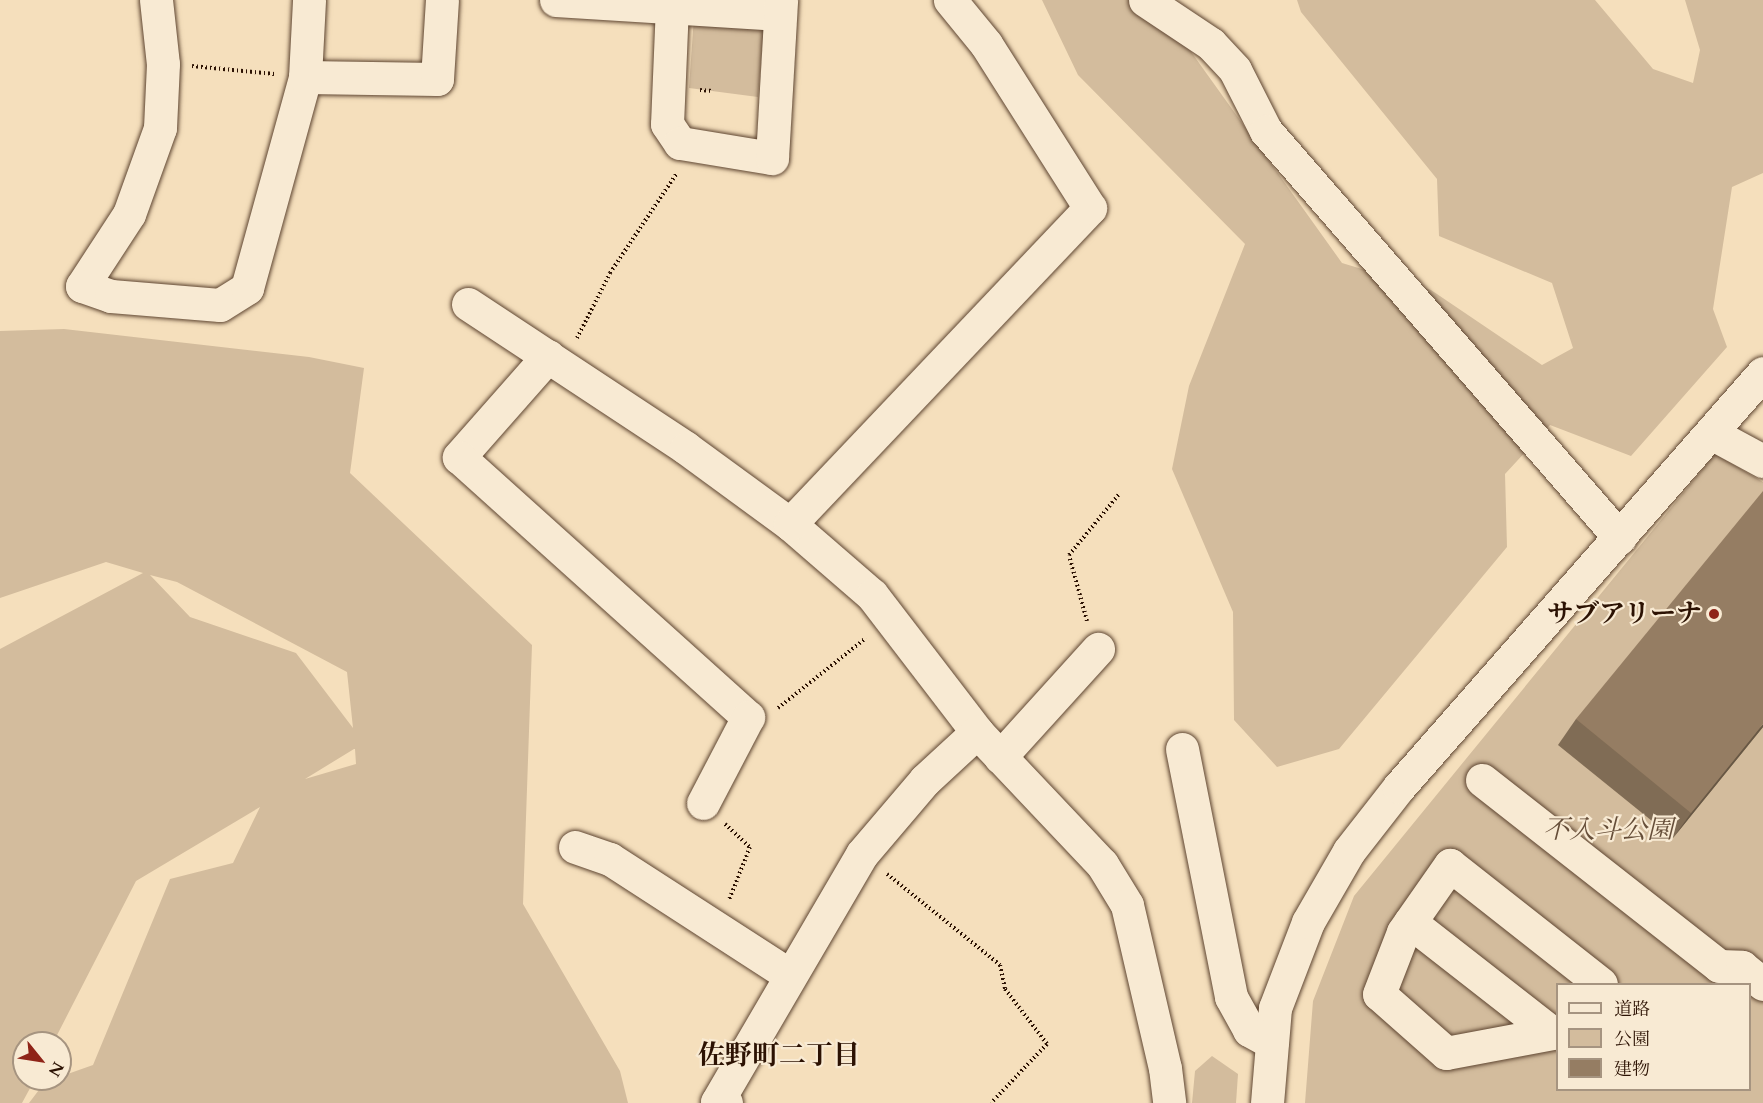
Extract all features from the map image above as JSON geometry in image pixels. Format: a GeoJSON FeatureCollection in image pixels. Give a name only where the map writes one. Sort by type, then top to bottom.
{"type":"FeatureCollection","features":[{"type":"Feature","properties":{"kind":"street"},"geometry":{"type":"LineString","coordinates":[[156,0],[163,64],[160,128],[129,214],[82,286],[111,296],[220,305],[247,288],[305,77],[309,0]]}},
{"type":"Feature","properties":{"kind":"street"},"geometry":{"type":"LineString","coordinates":[[305,77],[438,79],[442,0]]}},
{"type":"Feature","properties":{"kind":"street"},"geometry":{"type":"LineString","coordinates":[[556,0],[780,7],[772,158],[681,143],[667,124],[672,5]]}},
{"type":"Feature","properties":{"kind":"street"},"geometry":{"type":"LineString","coordinates":[[790,524],[1090,208],[986,44],[950,0]]}},
{"type":"Feature","properties":{"kind":"street"},"geometry":{"type":"LineString","coordinates":[[1145,0],[1211,44],[1235,70],[1266,131],[1620,538]]}},
{"type":"Feature","properties":{"kind":"street"},"geometry":{"type":"LineString","coordinates":[[468,304],[556,361],[790,524],[872,595],[977,732],[1102,864],[1127,905],[1165,1068],[1169,1103]]}},
{"type":"Feature","properties":{"kind":"street"},"geometry":{"type":"LineString","coordinates":[[556,361],[459,457],[748,717],[703,803]]}},
{"type":"Feature","properties":{"kind":"street"},"geometry":{"type":"LineString","coordinates":[[1267,1103],[1275,1008],[1308,922],[1349,850],[1399,787],[1713,434],[1763,373]]}},
{"type":"Feature","properties":{"kind":"street"},"geometry":{"type":"LineString","coordinates":[[1713,434],[1763,461]]}},
{"type":"Feature","properties":{"kind":"street"},"geometry":{"type":"LineString","coordinates":[[1000,757],[1098,649]]}},
{"type":"Feature","properties":{"kind":"street"},"geometry":{"type":"LineString","coordinates":[[726,1103],[717,1102],[789,975],[862,854],[925,780],[977,732]]}},
{"type":"Feature","properties":{"kind":"street"},"geometry":{"type":"LineString","coordinates":[[1182,749],[1231,997],[1250,1030],[1272,1042]]}},
{"type":"Feature","properties":{"kind":"street"},"geometry":{"type":"LineString","coordinates":[[1482,780],[1710,975],[1742,967],[1763,984]]}},
{"type":"Feature","properties":{"kind":"street"},"geometry":{"type":"LineString","coordinates":[[575,847],[610,859],[789,975]]}},
{"type":"Feature","properties":{"kind":"street"},"geometry":{"type":"LineString","coordinates":[[1555,1033],[1446,1053],[1379,994],[1410,922],[1450,865],[1600,983]]}},
{"type":"Feature","properties":{"kind":"street"},"geometry":{"type":"LineString","coordinates":[[1410,922],[1555,1033]]}},
{"type":"Feature","properties":{"kind":"path"},"geometry":{"type":"LineString","coordinates":[[163,64],[305,77]]}},
{"type":"Feature","properties":{"kind":"path"},"geometry":{"type":"LineString","coordinates":[[556,361],[610,273],[697,146]]}},
{"type":"Feature","properties":{"kind":"path"},"geometry":{"type":"LineString","coordinates":[[1098,649],[1079,602],[1069,555],[1120,493]]}},
{"type":"Feature","properties":{"kind":"path"},"geometry":{"type":"LineString","coordinates":[[748,717],[760,722],[890,618]]}},
{"type":"Feature","properties":{"kind":"path"},"geometry":{"type":"LineString","coordinates":[[703,803],[750,847],[718,930]]}},
{"type":"Feature","properties":{"kind":"path"},"geometry":{"type":"LineString","coordinates":[[862,854],[1000,965],[1005,989],[1047,1044],[991,1103]]}},
{"type":"Feature","properties":{"kind":"green space"},"geometry":{"type":"Polygon","coordinates":[[[1042,0],[1154,0],[1342,263],[1431,290],[1542,365],[1573,348],[1552,283],[1439,236],[1437,179],[1301,12],[1297,0],[1595,0],[1653,69],[1693,83],[1700,50],[1685,0],[1763,0],[1763,173],[1732,187],[1713,309],[1727,347],[1631,456],[1550,425],[1505,474],[1507,547],[1339,749],[1277,767],[1234,720],[1233,612],[1172,469],[1189,386],[1245,244],[1078,75],[1042,0]]]}},
{"type":"Feature","properties":{"kind":"green space"},"geometry":{"type":"Polygon","coordinates":[[[694,17],[764,23],[758,97],[689,88],[694,17]]]}},
{"type":"Feature","properties":{"kind":"green space"},"geometry":{"type":"Polygon","coordinates":[[[64,329],[309,357],[364,368],[350,473],[532,645],[523,904],[620,1071],[628,1103],[29,1103],[38,1091],[72,1091],[72,1072],[93,1065],[170,879],[233,863],[260,807],[136,881],[59,1031],[12,1031],[12,1091],[28,1091],[22,1103],[0,1103],[0,649],[143,573],[106,562],[0,598],[0,331],[64,329]],[[150,575],[190,617],[296,653],[353,728],[347,672],[177,582],[150,575]],[[354,749],[305,779],[356,764],[354,749]]]}},
{"type":"Feature","properties":{"kind":"green space","name":"不入斗公園"},"geometry":{"type":"Polygon","coordinates":[[[1715,454],[1763,482],[1763,1103],[1305,1103],[1313,1001],[1354,896],[1715,454]]]}},
{"type":"Feature","properties":{"kind":"green space"},"geometry":{"type":"Polygon","coordinates":[[[1212,1056],[1238,1074],[1236,1103],[1192,1103],[1195,1071],[1212,1056]]]}},
{"type":"Feature","properties":{"kind":"building","name":"サブアリーナ"},"geometry":{"type":"Polygon","coordinates":[[[1763,491],[1763,724],[1691,813],[1576,719],[1763,491]]]}},
{"type":"Feature","properties":{"kind":"place","name":"サブアリーナ"},"geometry":{"type":"Point","coordinates":[1714,614]}},
{"type":"Feature","properties":{"kind":"district","name":"佐野町二丁目"},"geometry":{"type":"Point","coordinates":[779,1056]}}]}
